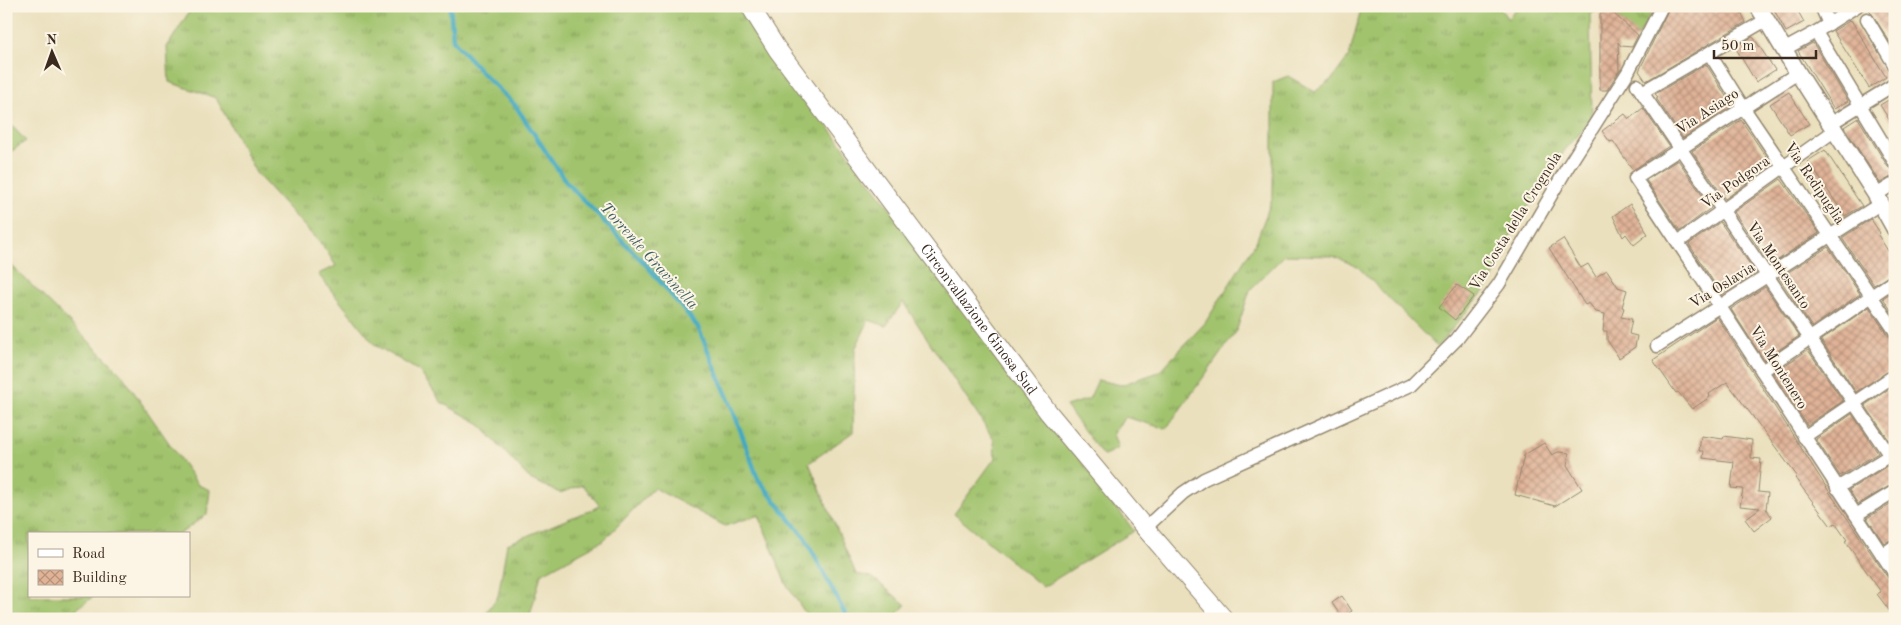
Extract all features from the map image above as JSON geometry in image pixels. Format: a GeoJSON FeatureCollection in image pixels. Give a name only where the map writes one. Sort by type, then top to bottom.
{"type":"FeatureCollection","features":[{"type":"Feature","properties":{"kind":"main road","name":"Circonvallazione Ginosa Sud"},"geometry":{"type":"LineString","coordinates":[[750,6],[777,49],[1044,405],[1145,528],[1224,619]]}},
{"type":"Feature","properties":{"kind":"street","name":"Via Costa della Crognola"},"geometry":{"type":"LineString","coordinates":[[1145,528],[1183,493],[1204,479],[1411,385],[1457,339],[1499,284],[1567,168],[1628,72],[1662,6]]}},
{"type":"Feature","properties":{"kind":"street"},"geometry":{"type":"LineString","coordinates":[[1821,6],[1829,24]]}},
{"type":"Feature","properties":{"kind":"street"},"geometry":{"type":"LineString","coordinates":[[1784,49],[1816,32],[1857,6]]}},
{"type":"Feature","properties":{"kind":"street"},"geometry":{"type":"LineString","coordinates":[[1709,53],[1762,13],[1895,228]]}},
{"type":"Feature","properties":{"kind":"street"},"geometry":{"type":"LineString","coordinates":[[1867,19],[1895,66]]}},
{"type":"Feature","properties":{"kind":"street"},"geometry":{"type":"LineString","coordinates":[[1816,32],[1895,163]]}},
{"type":"Feature","properties":{"kind":"street","name":"Via Montesanto"},"geometry":{"type":"LineString","coordinates":[[1709,53],[1639,88],[1854,403],[1893,457]]}},
{"type":"Feature","properties":{"kind":"street","name":"Via Redipuglia"},"geometry":{"type":"LineString","coordinates":[[1709,53],[1743,107],[1895,331]]}},
{"type":"Feature","properties":{"kind":"street","name":"Via Asiago"},"geometry":{"type":"LineString","coordinates":[[1635,178],[1798,73]]}},
{"type":"Feature","properties":{"kind":"street","name":"Via Podgora"},"geometry":{"type":"LineString","coordinates":[[1678,242],[1784,167],[1860,105],[1895,84]]}},
{"type":"Feature","properties":{"kind":"street","name":"Via Montenero"},"geometry":{"type":"LineString","coordinates":[[1635,178],[1895,574]]}},
{"type":"Feature","properties":{"kind":"street","name":"Via Oslavia"},"geometry":{"type":"LineString","coordinates":[[1657,346],[1831,235],[1878,200],[1895,183]]}},
{"type":"Feature","properties":{"kind":"street"},"geometry":{"type":"LineString","coordinates":[[1762,371],[1895,280]]}},
{"type":"Feature","properties":{"kind":"street"},"geometry":{"type":"LineString","coordinates":[[1804,437],[1895,374]]}},
{"type":"Feature","properties":{"kind":"street"},"geometry":{"type":"LineString","coordinates":[[1837,488],[1893,457]]}},
{"type":"Feature","properties":{"kind":"street"},"geometry":{"type":"LineString","coordinates":[[1856,515],[1895,491]]}},
{"type":"Feature","properties":{"kind":"street"},"geometry":{"type":"LineString","coordinates":[[1882,555],[1895,546]]}},
{"type":"Feature","properties":{"kind":"green space"},"geometry":{"type":"Polygon","coordinates":[[[190,6],[743,6],[774,55],[1134,531],[1043,587],[954,514],[995,458],[994,440],[903,302],[886,326],[869,320],[855,349],[853,432],[809,463],[856,574],[872,577],[906,605],[892,619],[809,619],[785,582],[759,515],[725,526],[654,488],[604,540],[541,574],[529,619],[482,619],[498,596],[507,544],[600,506],[583,485],[560,493],[530,479],[477,422],[442,403],[419,371],[375,345],[318,274],[336,266],[326,250],[256,173],[216,98],[169,82],[167,47],[189,12],[190,6]]]}},
{"type":"Feature","properties":{"kind":"green space"},"geometry":{"type":"Polygon","coordinates":[[[1362,6],[1498,6],[1508,19],[1517,6],[1655,6],[1638,37],[1606,7],[1590,14],[1592,120],[1565,150],[1514,228],[1490,284],[1437,347],[1358,267],[1333,256],[1285,255],[1250,290],[1236,332],[1166,429],[1125,417],[1113,434],[1118,448],[1103,456],[1066,406],[1089,399],[1098,380],[1121,385],[1159,372],[1205,323],[1256,242],[1273,196],[1273,82],[1288,76],[1315,92],[1333,78],[1349,56],[1362,6]]]}},
{"type":"Feature","properties":{"kind":"green space"},"geometry":{"type":"Polygon","coordinates":[[[11,125],[26,141],[6,155],[6,130],[11,125]]]}},
{"type":"Feature","properties":{"kind":"green space"},"geometry":{"type":"Polygon","coordinates":[[[6,230],[11,234],[9,263],[120,372],[198,485],[210,490],[207,514],[183,532],[28,532],[28,598],[91,598],[63,619],[6,619],[6,230]]]}},
{"type":"Feature","properties":{"kind":"building"},"geometry":{"type":"Polygon","coordinates":[[[1670,6],[1738,6],[1746,22],[1646,81],[1639,71],[1670,6]]]}},
{"type":"Feature","properties":{"kind":"building"},"geometry":{"type":"Polygon","coordinates":[[[1772,6],[1795,6],[1804,22],[1786,32],[1772,6]]]}},
{"type":"Feature","properties":{"kind":"building"},"geometry":{"type":"Polygon","coordinates":[[[1867,6],[1890,6],[1895,13],[1895,50],[1867,6]]]}},
{"type":"Feature","properties":{"kind":"building"},"geometry":{"type":"Polygon","coordinates":[[[1606,7],[1638,35],[1632,47],[1621,46],[1618,42],[1619,71],[1607,90],[1600,90],[1600,14],[1606,7]]]}},
{"type":"Feature","properties":{"kind":"building"},"geometry":{"type":"Polygon","coordinates":[[[1851,20],[1886,77],[1869,88],[1833,31],[1851,20]]]}},
{"type":"Feature","properties":{"kind":"building"},"geometry":{"type":"Polygon","coordinates":[[[1752,37],[1775,70],[1756,82],[1735,47],[1752,37]]]}},
{"type":"Feature","properties":{"kind":"building"},"geometry":{"type":"Polygon","coordinates":[[[1813,43],[1848,101],[1834,109],[1798,51],[1813,43]]]}},
{"type":"Feature","properties":{"kind":"building"},"geometry":{"type":"Polygon","coordinates":[[[1706,64],[1732,106],[1683,138],[1655,94],[1706,64]]]}},
{"type":"Feature","properties":{"kind":"building"},"geometry":{"type":"Polygon","coordinates":[[[1789,92],[1809,124],[1790,135],[1770,104],[1789,92]]]}},
{"type":"Feature","properties":{"kind":"building"},"geometry":{"type":"Polygon","coordinates":[[[1895,96],[1895,129],[1880,105],[1895,96]]]}},
{"type":"Feature","properties":{"kind":"building"},"geometry":{"type":"Polygon","coordinates":[[[1643,108],[1669,146],[1633,170],[1613,141],[1610,142],[1602,131],[1625,114],[1629,119],[1643,108]]]}},
{"type":"Feature","properties":{"kind":"building"},"geometry":{"type":"Polygon","coordinates":[[[1858,118],[1888,167],[1895,171],[1895,175],[1880,183],[1844,127],[1858,118]]]}},
{"type":"Feature","properties":{"kind":"building"},"geometry":{"type":"Polygon","coordinates":[[[1741,120],[1772,165],[1725,199],[1692,151],[1741,120]]]}},
{"type":"Feature","properties":{"kind":"building"},"geometry":{"type":"Polygon","coordinates":[[[1825,150],[1862,206],[1845,216],[1808,161],[1825,150]]]}},
{"type":"Feature","properties":{"kind":"building"},"geometry":{"type":"Polygon","coordinates":[[[1678,160],[1711,208],[1680,231],[1646,180],[1678,160]]]}},
{"type":"Feature","properties":{"kind":"building"},"geometry":{"type":"Polygon","coordinates":[[[1781,179],[1819,233],[1770,265],[1734,212],[1781,179]]]}},
{"type":"Feature","properties":{"kind":"building"},"geometry":{"type":"Polygon","coordinates":[[[1630,204],[1648,234],[1634,245],[1626,234],[1623,237],[1613,216],[1630,204]]]}},
{"type":"Feature","properties":{"kind":"building"},"geometry":{"type":"Polygon","coordinates":[[[1871,219],[1880,233],[1878,235],[1895,262],[1895,272],[1874,285],[1842,238],[1871,219]]]}},
{"type":"Feature","properties":{"kind":"building"},"geometry":{"type":"Polygon","coordinates":[[[1720,222],[1756,273],[1722,295],[1689,244],[1720,222]]]}},
{"type":"Feature","properties":{"kind":"building"},"geometry":{"type":"Polygon","coordinates":[[[1563,239],[1581,268],[1588,264],[1596,277],[1607,270],[1618,287],[1627,290],[1621,317],[1632,319],[1629,334],[1637,336],[1635,347],[1619,358],[1607,340],[1607,331],[1603,331],[1605,314],[1596,312],[1589,303],[1585,305],[1549,248],[1563,239]]]}},
{"type":"Feature","properties":{"kind":"building"},"geometry":{"type":"Polygon","coordinates":[[[1828,247],[1860,294],[1812,327],[1779,278],[1828,247]]]}},
{"type":"Feature","properties":{"kind":"building"},"geometry":{"type":"Polygon","coordinates":[[[1457,285],[1474,296],[1455,320],[1439,307],[1457,285]]]}},
{"type":"Feature","properties":{"kind":"building"},"geometry":{"type":"Polygon","coordinates":[[[1765,287],[1799,336],[1764,360],[1731,309],[1765,287]]]}},
{"type":"Feature","properties":{"kind":"building"},"geometry":{"type":"Polygon","coordinates":[[[1895,290],[1895,316],[1883,298],[1895,290]]]}},
{"type":"Feature","properties":{"kind":"building"},"geometry":{"type":"Polygon","coordinates":[[[1869,307],[1888,336],[1895,339],[1895,367],[1856,392],[1821,340],[1869,307]]]}},
{"type":"Feature","properties":{"kind":"building"},"geometry":{"type":"Polygon","coordinates":[[[1717,317],[1830,493],[1888,578],[1895,582],[1895,618],[1877,594],[1881,592],[1845,541],[1847,540],[1835,523],[1831,526],[1795,478],[1797,476],[1727,382],[1692,409],[1678,392],[1676,393],[1653,360],[1717,317]]]}},
{"type":"Feature","properties":{"kind":"building"},"geometry":{"type":"Polygon","coordinates":[[[1808,350],[1843,401],[1807,425],[1773,373],[1808,350]]]}},
{"type":"Feature","properties":{"kind":"building"},"geometry":{"type":"Polygon","coordinates":[[[1895,385],[1895,436],[1889,440],[1865,405],[1895,385]]]}},
{"type":"Feature","properties":{"kind":"building"},"geometry":{"type":"Polygon","coordinates":[[[1852,414],[1878,453],[1840,476],[1816,439],[1852,414]]]}},
{"type":"Feature","properties":{"kind":"building"},"geometry":{"type":"Polygon","coordinates":[[[1701,436],[1723,439],[1724,436],[1752,440],[1751,458],[1761,459],[1758,492],[1768,493],[1766,509],[1772,517],[1754,531],[1745,519],[1760,508],[1740,506],[1743,489],[1731,488],[1734,462],[1703,458],[1704,451],[1699,451],[1701,436]]]}},
{"type":"Feature","properties":{"kind":"building"},"geometry":{"type":"Polygon","coordinates":[[[1544,443],[1552,455],[1558,452],[1569,453],[1567,465],[1582,489],[1555,506],[1515,495],[1524,455],[1544,443]]]}},
{"type":"Feature","properties":{"kind":"building"},"geometry":{"type":"Polygon","coordinates":[[[1887,466],[1895,475],[1895,483],[1858,504],[1849,490],[1887,466]]]}},
{"type":"Feature","properties":{"kind":"building"},"geometry":{"type":"Polygon","coordinates":[[[1895,501],[1895,538],[1884,543],[1867,518],[1895,501]]]}},
{"type":"Feature","properties":{"kind":"building"},"geometry":{"type":"Polygon","coordinates":[[[1342,596],[1352,611],[1342,618],[1332,603],[1342,596]]]}},
{"type":"Feature","properties":{"kind":"waterway","name":"Torrente Gravinella"},"geometry":{"type":"LineString","coordinates":[[450,6],[453,40],[484,75],[515,105],[566,182],[648,267],[698,327],[733,410],[758,479],[805,538],[848,619]]}}]}
